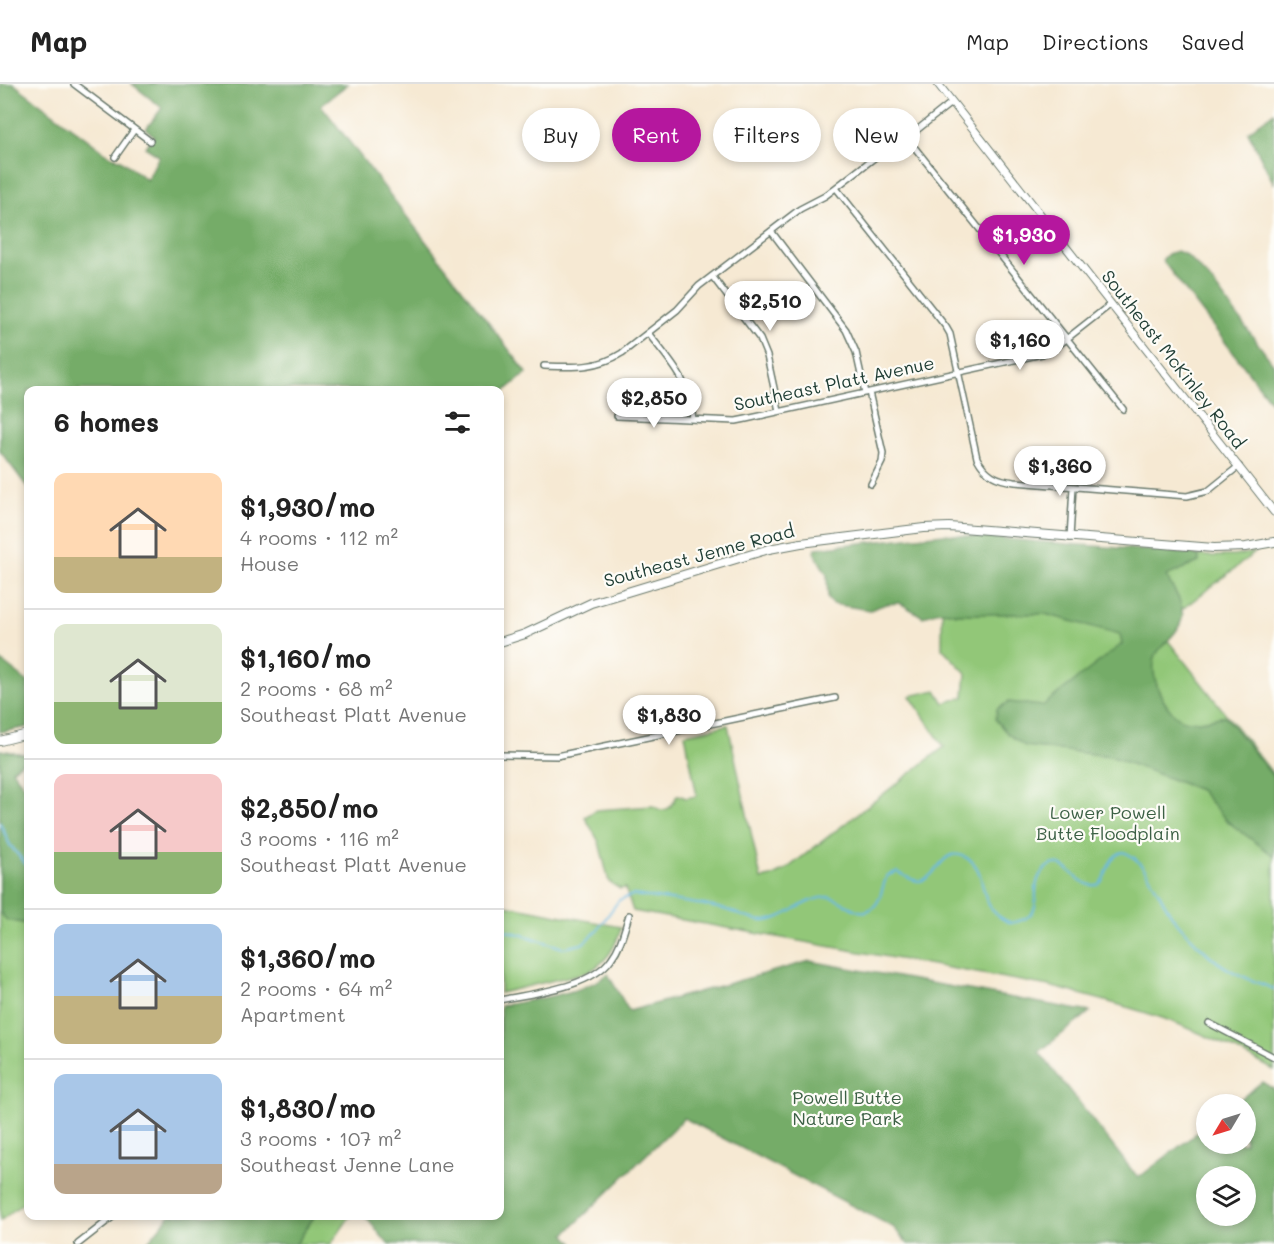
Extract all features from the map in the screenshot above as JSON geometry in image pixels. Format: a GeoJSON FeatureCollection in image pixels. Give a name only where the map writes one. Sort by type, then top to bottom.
{"type":"FeatureCollection","features":[{"type":"Feature","properties":{"kind":"main road","name":"Southeast Jenne Road"},"geometry":{"type":"LineString","coordinates":[[504,641],[519,637],[576,609],[612,596],[788,545],[934,527],[1214,548],[1246,547],[1274,542]]}},
{"type":"Feature","properties":{"kind":"main road"},"geometry":{"type":"LineString","coordinates":[[0,741],[24,735]]}},
{"type":"Feature","properties":{"kind":"street"},"geometry":{"type":"LineString","coordinates":[[74,84],[150,141]]}},
{"type":"Feature","properties":{"kind":"street","name":"Southeast McKinley Road"},"geometry":{"type":"LineString","coordinates":[[938,84],[1274,512]]}},
{"type":"Feature","properties":{"kind":"street"},"geometry":{"type":"LineString","coordinates":[[920,128],[952,102]]}},
{"type":"Feature","properties":{"kind":"street"},"geometry":{"type":"LineString","coordinates":[[115,157],[134,130]]}},
{"type":"Feature","properties":{"kind":"street"},"geometry":{"type":"LineString","coordinates":[[920,154],[1123,409]]}},
{"type":"Feature","properties":{"kind":"street"},"geometry":{"type":"LineString","coordinates":[[544,366],[580,367],[603,363],[622,353],[677,310],[699,286],[800,208],[818,200],[869,162]]}},
{"type":"Feature","properties":{"kind":"street"},"geometry":{"type":"LineString","coordinates":[[836,188],[950,334],[977,458],[992,476],[1005,481],[1195,495],[1208,491],[1239,466]]}},
{"type":"Feature","properties":{"kind":"street"},"geometry":{"type":"LineString","coordinates":[[771,231],[846,330],[856,352],[883,453],[882,462],[871,484]]}},
{"type":"Feature","properties":{"kind":"street"},"geometry":{"type":"LineString","coordinates":[[712,276],[760,339],[767,356],[779,411]]}},
{"type":"Feature","properties":{"kind":"street","name":"Southeast Platt Avenue"},"geometry":{"type":"LineString","coordinates":[[617,416],[736,421],[1042,354],[1067,339],[1110,304]]}},
{"type":"Feature","properties":{"kind":"street"},"geometry":{"type":"LineString","coordinates":[[648,333],[686,385],[692,404],[693,419]]}},
{"type":"Feature","properties":{"kind":"street"},"geometry":{"type":"LineString","coordinates":[[1070,538],[1073,487]]}},
{"type":"Feature","properties":{"kind":"street"},"geometry":{"type":"LineString","coordinates":[[504,754],[557,756],[835,698]]}},
{"type":"Feature","properties":{"kind":"street"},"geometry":{"type":"LineString","coordinates":[[504,999],[571,984],[596,975],[617,950],[629,915]]}},
{"type":"Feature","properties":{"kind":"street"},"geometry":{"type":"LineString","coordinates":[[1209,1023],[1274,1058]]}},
{"type":"Feature","properties":{"kind":"street"},"geometry":{"type":"LineString","coordinates":[[78,1244],[109,1220]]}},
{"type":"Feature","properties":{"kind":"green space"},"geometry":{"type":"Polygon","coordinates":[[[0,84],[14,84],[107,154],[121,160],[147,180],[159,156],[145,147],[154,136],[146,129],[162,108],[132,84],[348,84],[321,105],[527,373],[504,392],[504,386],[24,386],[24,483],[0,451],[0,84]]]}},
{"type":"Feature","properties":{"kind":"green space"},"geometry":{"type":"Polygon","coordinates":[[[1274,112],[1274,184],[1248,132],[1274,112]]]}},
{"type":"Feature","properties":{"kind":"green space"},"geometry":{"type":"Polygon","coordinates":[[[1177,251],[1186,255],[1209,278],[1274,365],[1274,402],[1272,403],[1162,260],[1168,254],[1177,251]]]}},
{"type":"Feature","properties":{"kind":"green space"},"geometry":{"type":"Polygon","coordinates":[[[944,534],[1195,554],[1199,557],[1199,562],[1166,576],[1180,602],[1182,619],[1174,633],[1157,653],[1154,661],[1155,680],[1164,701],[1177,716],[1184,720],[1200,721],[1225,716],[1274,778],[1274,856],[1227,821],[1200,790],[1110,756],[1025,746],[1007,733],[996,720],[997,709],[1009,702],[1042,706],[1122,644],[1120,634],[1045,614],[957,614],[944,611],[923,617],[900,603],[886,604],[870,610],[833,604],[828,599],[827,575],[814,552],[816,548],[944,534]]]}},
{"type":"Feature","properties":{"kind":"green space","name":"Lower Powell Butte Floodplain"},"geometry":{"type":"Polygon","coordinates":[[[943,535],[1210,556],[1233,556],[1256,552],[1158,628],[1274,775],[1274,1070],[1221,1043],[1165,1019],[1049,986],[633,911],[625,888],[620,889],[609,882],[599,842],[585,817],[596,810],[653,806],[664,810],[672,805],[679,795],[686,798],[697,796],[685,734],[728,725],[761,879],[785,870],[944,747],[910,696],[936,690],[944,703],[964,697],[966,673],[942,648],[943,535]]]}},
{"type":"Feature","properties":{"kind":"green space"},"geometry":{"type":"Polygon","coordinates":[[[0,660],[24,679],[24,728],[0,732],[0,660]]]}},
{"type":"Feature","properties":{"kind":"green space"},"geometry":{"type":"Polygon","coordinates":[[[0,750],[24,754],[24,761],[12,770],[24,786],[24,1202],[0,1221],[0,750]]]}},
{"type":"Feature","properties":{"kind":"green space"},"geometry":{"type":"Polygon","coordinates":[[[0,750],[24,754],[24,761],[12,770],[24,786],[24,923],[6,920],[0,911],[0,750]]]}},
{"type":"Feature","properties":{"kind":"green space"},"geometry":{"type":"Polygon","coordinates":[[[504,905],[621,927],[610,953],[588,972],[504,992],[504,905]]]}},
{"type":"Feature","properties":{"kind":"green space","name":"Powell Butte Nature Park"},"geometry":{"type":"Polygon","coordinates":[[[810,961],[1090,1012],[1039,1052],[1138,1178],[1196,1134],[1196,1154],[1256,1154],[1256,1094],[1247,1094],[1262,1082],[1274,1089],[1274,1244],[908,1244],[893,1227],[684,1118],[565,1234],[574,1244],[388,1244],[368,1220],[504,1220],[504,1005],[571,992],[608,974],[629,1011],[810,961]]]}},
{"type":"Feature","properties":{"kind":"green space"},"geometry":{"type":"Polygon","coordinates":[[[166,1220],[312,1220],[296,1244],[146,1244],[166,1220]]]}},
{"type":"Feature","properties":{"kind":"green space"},"geometry":{"type":"Polygon","coordinates":[[[312,1220],[348,1220],[331,1244],[296,1244],[312,1220]]]}},
{"type":"Feature","properties":{"kind":"waterway"},"geometry":{"type":"LineString","coordinates":[[0,823],[10,845],[24,862]]}},
{"type":"Feature","properties":{"kind":"waterway"},"geometry":{"type":"LineString","coordinates":[[504,930],[563,948],[582,944],[595,933],[619,900],[633,895],[728,910],[753,920],[763,921],[771,920],[811,901],[827,897],[864,911],[874,907],[877,903],[888,875],[897,872],[919,881],[931,875],[951,855],[965,857],[973,863],[991,908],[1011,923],[1031,914],[1035,908],[1036,886],[1039,878],[1050,865],[1062,866],[1085,883],[1097,885],[1101,882],[1112,860],[1123,852],[1139,862],[1146,870],[1173,917],[1212,958],[1237,974],[1274,989]]}}]}
